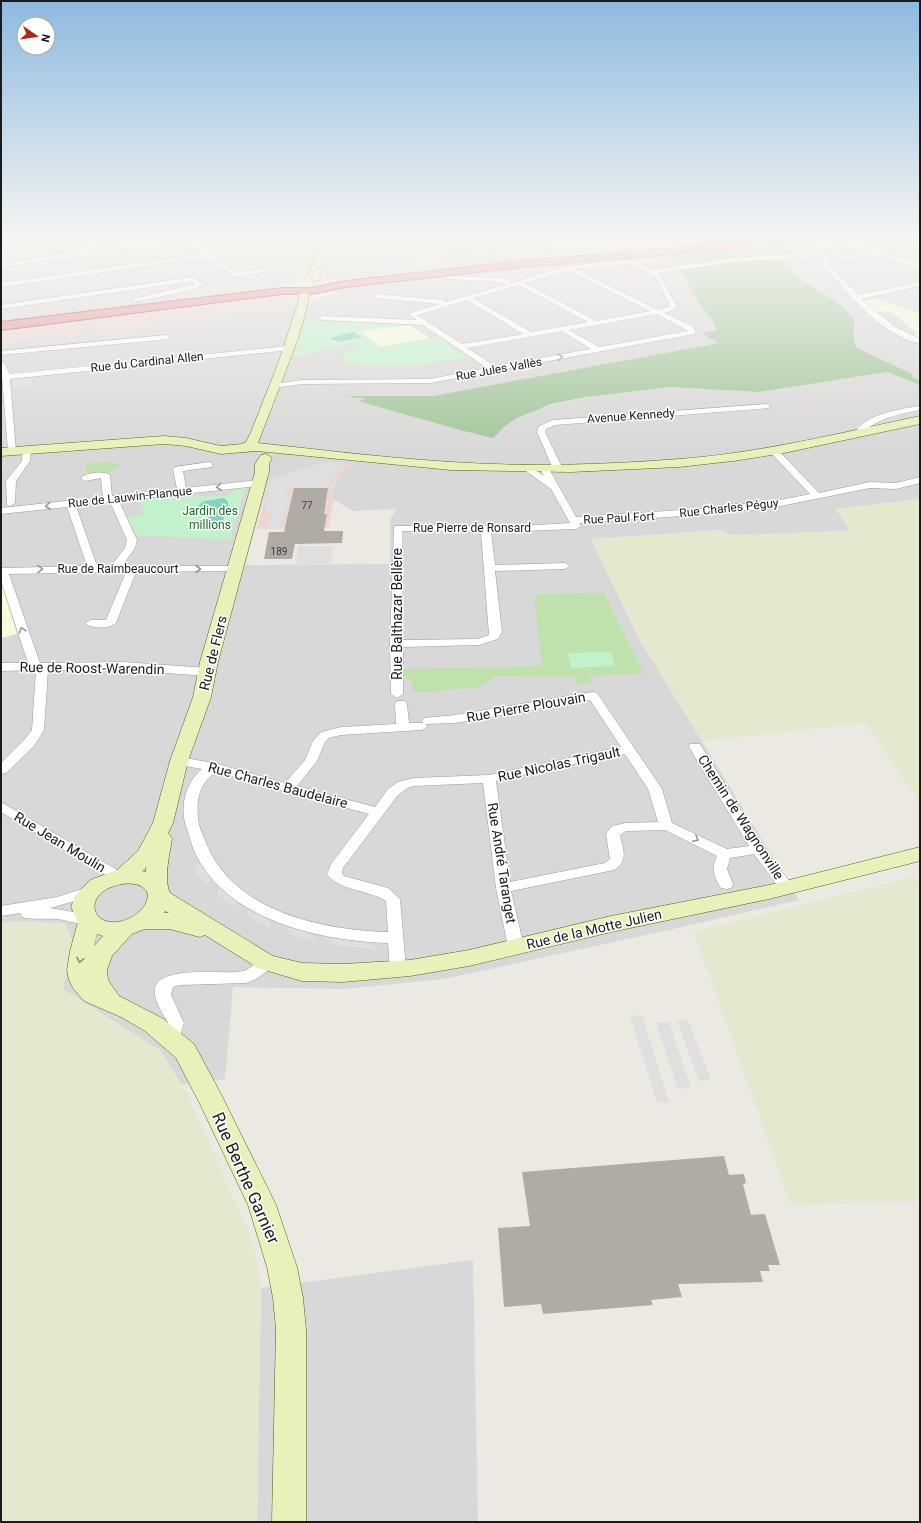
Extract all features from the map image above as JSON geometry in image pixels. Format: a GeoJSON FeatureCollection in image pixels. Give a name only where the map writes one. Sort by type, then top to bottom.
{"type":"FeatureCollection","features":[{"type":"Feature","properties":{"kind":"highway"},"geometry":{"type":"LineString","coordinates":[[1,323],[110,309]]}},
{"type":"Feature","properties":{"kind":"highway"},"geometry":{"type":"LineString","coordinates":[[1,326],[121,309]]}},
{"type":"Feature","properties":{"kind":"main road"},"geometry":{"type":"LineString","coordinates":[[245,457],[261,420],[302,309]]}},
{"type":"Feature","properties":{"kind":"main road"},"geometry":{"type":"LineString","coordinates":[[261,420],[260,437],[266,453]]}},
{"type":"Feature","properties":{"kind":"main road"},"geometry":{"type":"LineString","coordinates":[[6,452],[165,442],[190,445],[245,457],[266,453],[290,452],[329,454],[408,463],[552,469],[692,462],[774,451],[862,431],[920,420]]}},
{"type":"Feature","properties":{"kind":"main road","name":"Rue de Flers"},"geometry":{"type":"LineString","coordinates":[[158,893],[157,867],[163,823],[179,761],[202,697],[266,453]]}},
{"type":"Feature","properties":{"kind":"main road"},"geometry":{"type":"LineString","coordinates":[[245,457],[256,473],[258,483]]}},
{"type":"Feature","properties":{"kind":"main road","name":"Rue de Flers"},"geometry":{"type":"LineString","coordinates":[[121,877],[137,865],[150,850],[163,823]]}},
{"type":"Feature","properties":{"kind":"main road","name":"Rue de la Motte Julien"},"geometry":{"type":"LineString","coordinates":[[158,893],[222,937],[266,962],[293,970],[313,973],[343,973],[398,969],[456,961],[611,924],[787,888],[867,866],[920,854]]}},
{"type":"Feature","properties":{"kind":"main road"},"geometry":{"type":"LineString","coordinates":[[121,877],[141,878],[152,883],[158,893],[156,908],[135,924],[106,928],[88,920],[82,912],[82,905],[85,898],[91,891],[103,882],[121,877]]}},
{"type":"Feature","properties":{"kind":"main road","name":"Rue Berthe Garnier"},"geometry":{"type":"LineString","coordinates":[[88,920],[79,964],[81,984],[92,995],[110,1002],[155,1025],[172,1037],[185,1051],[194,1066],[251,1181],[267,1219],[282,1267],[288,1298],[291,1330],[289,1522]]}},
{"type":"Feature","properties":{"kind":"main road","name":"Rue de la Motte Julien"},"geometry":{"type":"LineString","coordinates":[[135,924],[159,920],[182,924],[222,937]]}},
{"type":"Feature","properties":{"kind":"main road","name":"Rue Berthe Garnier"},"geometry":{"type":"LineString","coordinates":[[110,1002],[98,988],[95,974],[96,966],[106,945],[135,924]]}},
{"type":"Feature","properties":{"kind":"street"},"geometry":{"type":"LineString","coordinates":[[428,309],[412,314],[494,369]]}},
{"type":"Feature","properties":{"kind":"street"},"geometry":{"type":"LineString","coordinates":[[486,309],[530,335]]}},
{"type":"Feature","properties":{"kind":"street"},"geometry":{"type":"LineString","coordinates":[[569,309],[595,323]]}},
{"type":"Feature","properties":{"kind":"street"},"geometry":{"type":"LineString","coordinates":[[651,309],[657,312]]}},
{"type":"Feature","properties":{"kind":"street"},"geometry":{"type":"LineString","coordinates":[[460,347],[672,309]]}},
{"type":"Feature","properties":{"kind":"street"},"geometry":{"type":"LineString","coordinates":[[868,309],[900,335],[920,342]]}},
{"type":"Feature","properties":{"kind":"street","name":"Rue Jules Vallès"},"geometry":{"type":"LineString","coordinates":[[275,382],[422,382],[692,332],[657,312]]}},
{"type":"Feature","properties":{"kind":"street"},"geometry":{"type":"LineString","coordinates":[[322,318],[425,323]]}},
{"type":"Feature","properties":{"kind":"street"},"geometry":{"type":"LineString","coordinates":[[563,329],[598,350]]}},
{"type":"Feature","properties":{"kind":"street"},"geometry":{"type":"LineString","coordinates":[[1,354],[166,337]]}},
{"type":"Feature","properties":{"kind":"street","name":"Rue du Cardinal Allen"},"geometry":{"type":"LineString","coordinates":[[6,377],[288,348]]}},
{"type":"Feature","properties":{"kind":"street"},"geometry":{"type":"LineString","coordinates":[[1,365],[5,370],[6,377],[6,452]]}},
{"type":"Feature","properties":{"kind":"street","name":"Avenue Kennedy"},"geometry":{"type":"LineString","coordinates":[[552,469],[541,432],[542,428],[553,422],[766,406]]}},
{"type":"Feature","properties":{"kind":"street"},"geometry":{"type":"LineString","coordinates":[[862,431],[863,427],[867,424],[895,414],[920,408]]}},
{"type":"Feature","properties":{"kind":"street"},"geometry":{"type":"LineString","coordinates":[[10,503],[11,481],[26,460],[27,450]]}},
{"type":"Feature","properties":{"kind":"street"},"geometry":{"type":"LineString","coordinates":[[774,451],[817,496]]}},
{"type":"Feature","properties":{"kind":"street"},"geometry":{"type":"LineString","coordinates":[[182,491],[178,469],[210,466]]}},
{"type":"Feature","properties":{"kind":"street"},"geometry":{"type":"LineString","coordinates":[[529,469],[556,489]]}},
{"type":"Feature","properties":{"kind":"street"},"geometry":{"type":"LineString","coordinates":[[552,469],[556,489],[574,523]]}},
{"type":"Feature","properties":{"kind":"street"},"geometry":{"type":"LineString","coordinates":[[84,478],[105,475],[110,499],[132,540],[130,548],[114,569]]}},
{"type":"Feature","properties":{"kind":"street","name":"Rue Charles Péguy"},"geometry":{"type":"LineString","coordinates":[[666,515],[715,511],[732,507],[761,507],[870,485],[896,486],[920,480]]}},
{"type":"Feature","properties":{"kind":"street","name":"Rue de Lauwin-Planque"},"geometry":{"type":"LineString","coordinates":[[1,511],[258,483]]}},
{"type":"Feature","properties":{"kind":"street"},"geometry":{"type":"LineString","coordinates":[[70,503],[92,569]]}},
{"type":"Feature","properties":{"kind":"street","name":"Rue Paul Fort"},"geometry":{"type":"LineString","coordinates":[[574,523],[666,515]]}},
{"type":"Feature","properties":{"kind":"street","name":"Rue Pierre de Ronsard"},"geometry":{"type":"LineString","coordinates":[[397,534],[397,528],[511,530],[574,523]]}},
{"type":"Feature","properties":{"kind":"street"},"geometry":{"type":"LineString","coordinates":[[396,644],[479,642],[494,637],[496,632],[488,568],[486,530]]}},
{"type":"Feature","properties":{"kind":"street","name":"Rue Balthazar Bellère"},"geometry":{"type":"LineString","coordinates":[[397,534],[396,644],[399,699],[403,727]]}},
{"type":"Feature","properties":{"kind":"street"},"geometry":{"type":"LineString","coordinates":[[488,568],[565,566]]}},
{"type":"Feature","properties":{"kind":"street","name":"Rue de Raimbeaucourt"},"geometry":{"type":"LineString","coordinates":[[2,571],[92,569],[235,569]]}},
{"type":"Feature","properties":{"kind":"street"},"geometry":{"type":"LineString","coordinates":[[91,623],[110,623],[132,569]]}},
{"type":"Feature","properties":{"kind":"street"},"geometry":{"type":"LineString","coordinates":[[2,571],[38,667],[38,730],[29,743],[4,765]]}},
{"type":"Feature","properties":{"kind":"street","name":"Rue de Roost-Warendin"},"geometry":{"type":"LineString","coordinates":[[1,667],[123,666],[208,672]]}},
{"type":"Feature","properties":{"kind":"street","name":"Rue Pierre Plouvain"},"geometry":{"type":"LineString","coordinates":[[403,727],[593,696],[657,793],[666,826]]}},
{"type":"Feature","properties":{"kind":"street"},"geometry":{"type":"LineString","coordinates":[[288,788],[311,761],[319,740],[325,735],[341,731],[403,727]]}},
{"type":"Feature","properties":{"kind":"street","name":"Chemin de Wagnonville"},"geometry":{"type":"LineString","coordinates":[[695,747],[758,849],[787,888]]}},
{"type":"Feature","properties":{"kind":"street","name":"Rue Nicolas Trigault"},"geometry":{"type":"LineString","coordinates":[[396,938],[394,903],[391,896],[383,892],[340,880],[334,874],[336,867],[393,792],[408,783],[489,779],[563,762],[628,750]]}},
{"type":"Feature","properties":{"kind":"street","name":"Rue Charles Baudelaire"},"geometry":{"type":"LineString","coordinates":[[179,761],[214,767],[377,812]]}},
{"type":"Feature","properties":{"kind":"street"},"geometry":{"type":"LineString","coordinates":[[214,767],[196,784],[191,808],[191,821],[202,853],[223,881],[259,907],[298,924],[342,935],[396,938],[398,969]]}},
{"type":"Feature","properties":{"kind":"street","name":"Rue André Taranget"},"geometry":{"type":"LineString","coordinates":[[489,779],[503,888],[516,947]]}},
{"type":"Feature","properties":{"kind":"street","name":"Rue Jean Moulin"},"geometry":{"type":"LineString","coordinates":[[1,806],[121,877]]}},
{"type":"Feature","properties":{"kind":"street"},"geometry":{"type":"LineString","coordinates":[[503,888],[609,867],[616,862],[617,859],[613,837],[617,829],[626,827],[666,826],[678,830],[725,854],[758,849]]}},
{"type":"Feature","properties":{"kind":"street"},"geometry":{"type":"LineString","coordinates":[[725,854],[721,861],[719,870],[726,884]]}},
{"type":"Feature","properties":{"kind":"street"},"geometry":{"type":"LineString","coordinates":[[1,912],[59,902],[91,891]]}},
{"type":"Feature","properties":{"kind":"street"},"geometry":{"type":"LineString","coordinates":[[1,912],[58,914],[88,920]]}},
{"type":"Feature","properties":{"kind":"street"},"geometry":{"type":"LineString","coordinates":[[172,1037],[176,1023],[162,991],[167,983],[180,979],[246,977],[255,972],[266,962]]}},
{"type":"Feature","properties":{"kind":"shaded area"},"geometry":{"type":"Polygon","coordinates":[[[1,309],[102,309],[1,322],[1,309]]]}},
{"type":"Feature","properties":{"kind":"shaded area"},"geometry":{"type":"Polygon","coordinates":[[[167,309],[294,309],[215,313],[215,318],[98,333],[96,324],[80,326],[80,332],[1,343],[1,330],[167,309]]]}},
{"type":"Feature","properties":{"kind":"shaded area"},"geometry":{"type":"Polygon","coordinates":[[[294,309],[704,309],[713,321],[717,330],[701,334],[720,343],[433,396],[351,396],[367,399],[360,401],[460,430],[493,437],[517,418],[532,411],[555,404],[594,396],[672,387],[759,392],[887,372],[920,385],[920,499],[836,509],[851,531],[729,535],[723,530],[591,539],[638,637],[799,900],[444,979],[344,989],[233,987],[225,1079],[180,1085],[161,1051],[63,989],[73,942],[43,922],[1,922],[1,343],[79,332],[80,326],[96,324],[98,333],[215,318],[214,313],[294,309]],[[354,464],[269,480],[245,565],[390,564],[390,520],[396,509],[353,511],[334,500],[331,495],[337,479],[343,471],[354,464]]]}},
{"type":"Feature","properties":{"kind":"shaded area"},"geometry":{"type":"Polygon","coordinates":[[[844,309],[920,309],[920,381],[910,376],[912,374],[895,365],[857,348],[855,346],[854,324],[851,316],[844,309]]]}},
{"type":"Feature","properties":{"kind":"shaded area"},"geometry":{"type":"Polygon","coordinates":[[[874,309],[907,309],[920,314],[920,340],[907,335],[918,334],[890,311],[877,312],[874,309]]]}},
{"type":"Feature","properties":{"kind":"shaded area"},"geometry":{"type":"Polygon","coordinates":[[[410,325],[430,339],[380,347],[359,331],[410,325]]]}},
{"type":"Feature","properties":{"kind":"shaded area"},"geometry":{"type":"Polygon","coordinates":[[[32,377],[32,385],[13,387],[13,379],[32,377]]]}},
{"type":"Feature","properties":{"kind":"shaded area"},"geometry":{"type":"Polygon","coordinates":[[[328,461],[355,464],[343,471],[334,483],[331,495],[334,500],[328,528],[257,529],[269,480],[328,461]]]}},
{"type":"Feature","properties":{"kind":"shaded area"},"geometry":{"type":"Polygon","coordinates":[[[344,463],[344,469],[339,469],[329,483],[334,483],[333,487],[288,488],[286,497],[290,497],[284,520],[281,520],[280,528],[268,528],[272,512],[264,511],[271,479],[319,464],[344,463]]]}},
{"type":"Feature","properties":{"kind":"shaded area"},"geometry":{"type":"Polygon","coordinates":[[[920,499],[920,803],[866,723],[702,741],[638,637],[591,539],[723,530],[729,535],[850,531],[836,509],[920,499]]]}},
{"type":"Feature","properties":{"kind":"shaded area"},"geometry":{"type":"Polygon","coordinates":[[[298,546],[333,546],[331,563],[296,564],[298,546]]]}},
{"type":"Feature","properties":{"kind":"shaded area"},"geometry":{"type":"Polygon","coordinates":[[[1,582],[17,634],[1,638],[1,582]]]}},
{"type":"Feature","properties":{"kind":"shaded area"},"geometry":{"type":"Polygon","coordinates":[[[200,861],[212,876],[207,885],[194,870],[200,861]]]}},
{"type":"Feature","properties":{"kind":"shaded area"},"geometry":{"type":"Polygon","coordinates":[[[915,877],[920,885],[920,1201],[791,1205],[694,932],[915,877]]]}},
{"type":"Feature","properties":{"kind":"shaded area"},"geometry":{"type":"Polygon","coordinates":[[[220,884],[239,899],[235,907],[217,894],[220,884]]]}},
{"type":"Feature","properties":{"kind":"shaded area"},"geometry":{"type":"Polygon","coordinates":[[[249,906],[271,918],[270,928],[247,916],[249,906]]]}},
{"type":"Feature","properties":{"kind":"shaded area"},"geometry":{"type":"Polygon","coordinates":[[[1,922],[65,923],[73,942],[63,989],[161,1051],[187,1094],[253,1242],[261,1288],[257,1522],[1,1522],[1,922]]]}},
{"type":"Feature","properties":{"kind":"shaded area"},"geometry":{"type":"Polygon","coordinates":[[[286,924],[312,932],[316,942],[288,934],[286,924]]]}},
{"type":"Feature","properties":{"kind":"shaded area"},"geometry":{"type":"Polygon","coordinates":[[[324,935],[370,941],[377,950],[330,944],[324,935]]]}},
{"type":"Feature","properties":{"kind":"shaded area"},"geometry":{"type":"Polygon","coordinates":[[[642,1015],[669,1102],[657,1103],[630,1016],[642,1015]]]}},
{"type":"Feature","properties":{"kind":"shaded area"},"geometry":{"type":"Polygon","coordinates":[[[688,1020],[711,1080],[699,1081],[677,1021],[688,1020]]]}},
{"type":"Feature","properties":{"kind":"shaded area"},"geometry":{"type":"Polygon","coordinates":[[[669,1022],[691,1088],[678,1089],[656,1023],[669,1022]]]}},
{"type":"Feature","properties":{"kind":"shaded area"},"geometry":{"type":"Polygon","coordinates":[[[473,1260],[478,1522],[257,1522],[261,1288],[473,1260]]]}},
{"type":"Feature","properties":{"kind":"green space"},"geometry":{"type":"Polygon","coordinates":[[[704,309],[845,309],[855,321],[854,335],[857,348],[913,374],[911,376],[920,381],[920,385],[887,372],[759,392],[670,387],[586,397],[551,404],[517,418],[504,427],[493,438],[358,401],[366,399],[345,396],[433,396],[719,343],[701,333],[717,330],[713,321],[704,309]]]}},
{"type":"Feature","properties":{"kind":"green space"},"geometry":{"type":"Polygon","coordinates":[[[319,321],[410,325],[359,331],[380,347],[439,337],[467,357],[415,366],[348,365],[342,352],[360,348],[351,343],[291,358],[302,324],[319,321]]]}},
{"type":"Feature","properties":{"kind":"green space"},"geometry":{"type":"Polygon","coordinates":[[[353,332],[362,337],[338,342],[330,338],[353,332]]]}},
{"type":"Feature","properties":{"kind":"green space"},"geometry":{"type":"Polygon","coordinates":[[[109,462],[121,466],[112,471],[86,473],[86,463],[109,462]]]}},
{"type":"Feature","properties":{"kind":"green space","name":"Jardin des millions"},"geometry":{"type":"Polygon","coordinates":[[[245,487],[230,540],[137,535],[127,518],[146,514],[138,498],[226,496],[234,489],[245,487]]]}},
{"type":"Feature","properties":{"kind":"green space"},"geometry":{"type":"Polygon","coordinates":[[[224,498],[228,502],[228,508],[208,509],[205,517],[194,509],[204,501],[224,498]]]}},
{"type":"Feature","properties":{"kind":"green space"},"geometry":{"type":"Polygon","coordinates":[[[210,511],[226,511],[222,524],[206,524],[210,511]]]}},
{"type":"Feature","properties":{"kind":"green space"},"geometry":{"type":"Polygon","coordinates":[[[604,593],[644,674],[589,675],[592,682],[578,684],[574,677],[496,676],[479,687],[413,693],[412,679],[403,679],[404,669],[542,666],[534,596],[542,594],[604,593]]]}},
{"type":"Feature","properties":{"kind":"green space"},"geometry":{"type":"Polygon","coordinates":[[[611,652],[615,666],[571,668],[567,653],[611,652]]]}},
{"type":"Feature","properties":{"kind":"building"},"geometry":{"type":"Polygon","coordinates":[[[294,488],[328,488],[324,514],[327,514],[324,531],[343,531],[342,543],[295,544],[292,559],[264,559],[269,532],[284,532],[294,488]]]}},
{"type":"Feature","properties":{"kind":"building"},"geometry":{"type":"Polygon","coordinates":[[[724,1156],[729,1175],[744,1174],[746,1183],[743,1184],[751,1215],[765,1214],[780,1265],[768,1265],[770,1271],[760,1271],[763,1282],[678,1284],[682,1297],[651,1300],[653,1305],[543,1314],[541,1304],[504,1307],[498,1228],[530,1226],[522,1172],[724,1156]]]}}]}
